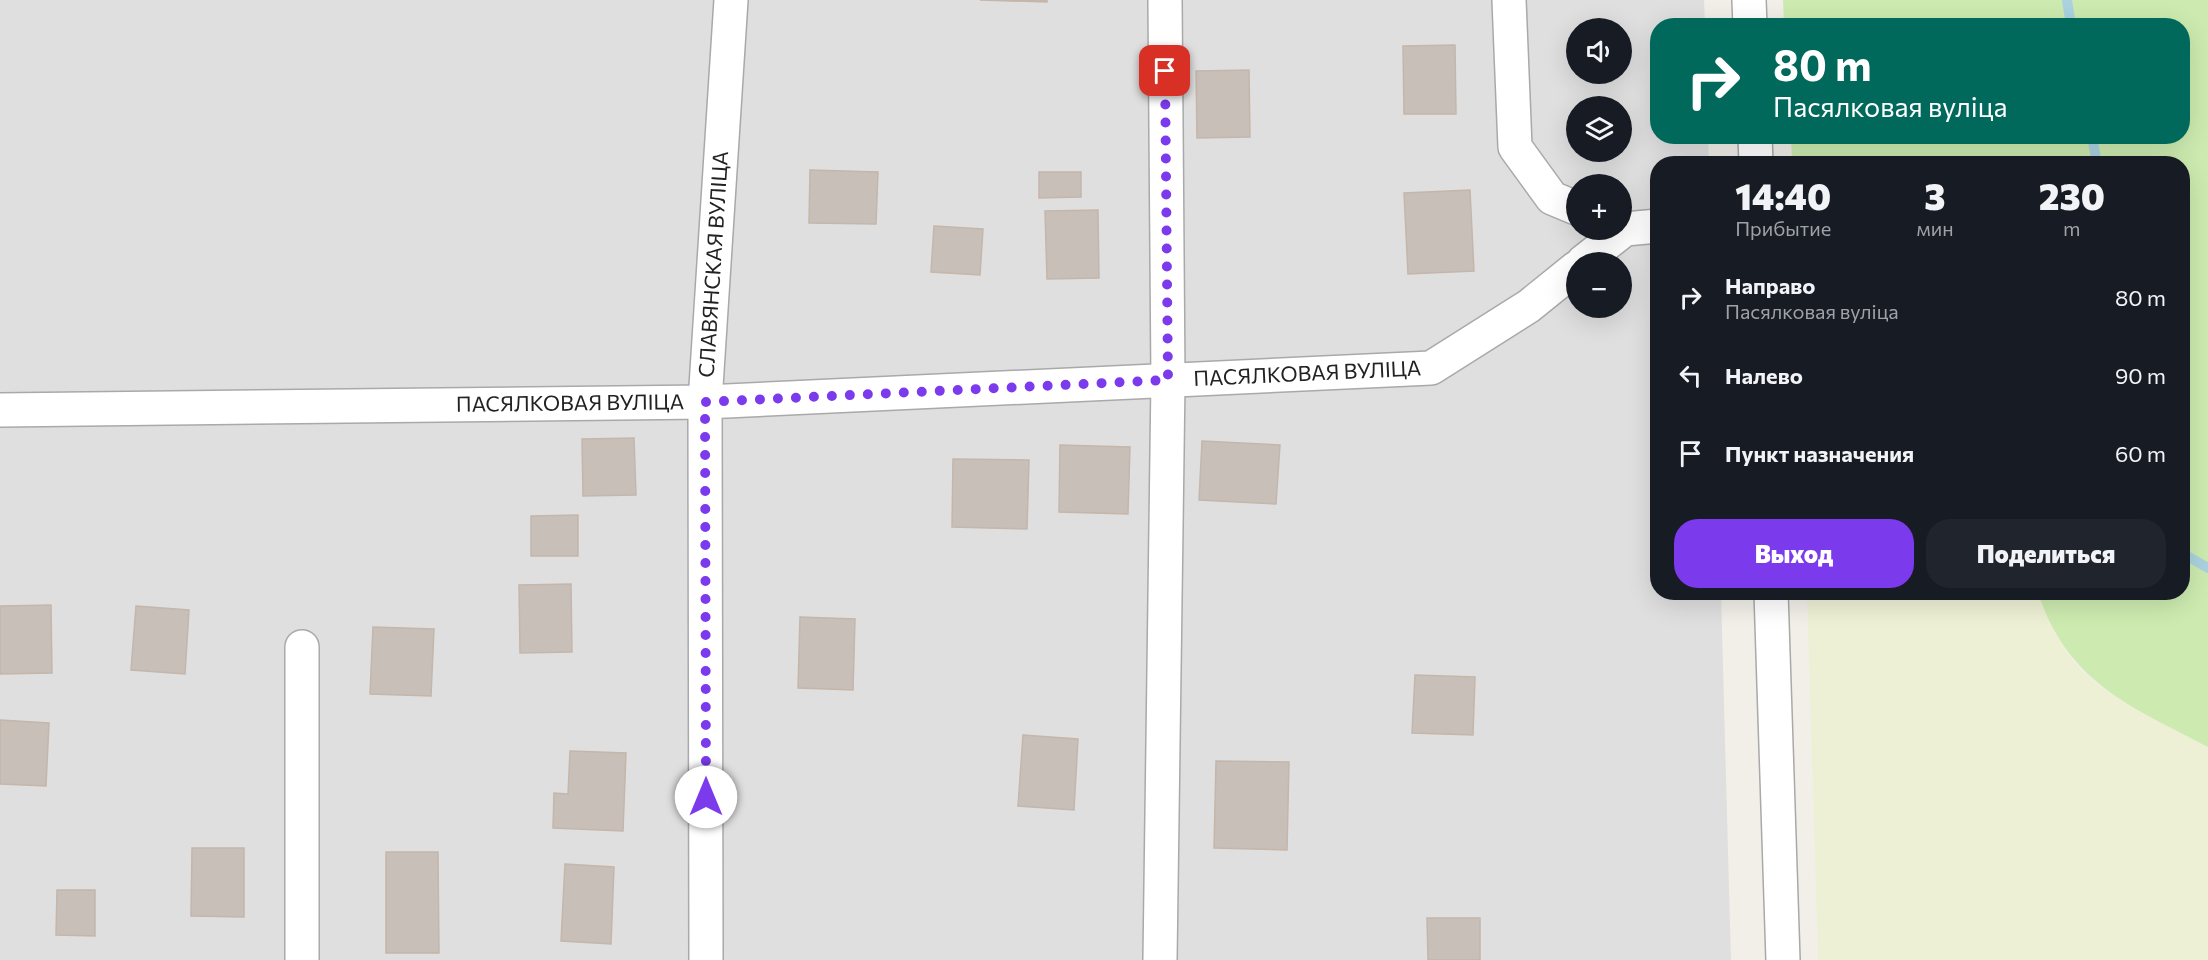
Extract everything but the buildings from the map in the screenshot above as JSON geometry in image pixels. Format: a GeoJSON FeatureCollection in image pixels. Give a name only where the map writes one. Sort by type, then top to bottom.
{"type":"FeatureCollection","features":[{"type":"Feature","properties":{"kind":"street","name":"СЛАВЯНСКАЯ ВУЛІЦА"},"geometry":{"type":"LineString","coordinates":[[706,960],[705,402],[731,0]]}},
{"type":"Feature","properties":{"kind":"street"},"geometry":{"type":"LineString","coordinates":[[1160,960],[1168,380],[1165,0]]}},
{"type":"Feature","properties":{"kind":"street"},"geometry":{"type":"LineString","coordinates":[[1509,0],[1515,147],[1552,198],[1566,204]]}},
{"type":"Feature","properties":{"kind":"street"},"geometry":{"type":"LineString","coordinates":[[1749,0],[1750,18]]}},
{"type":"Feature","properties":{"kind":"street"},"geometry":{"type":"LineString","coordinates":[[1632,227],[1650,226]]}},
{"type":"Feature","properties":{"kind":"street"},"geometry":{"type":"LineString","coordinates":[[1595,252],[1609,240]]}},
{"type":"Feature","properties":{"kind":"street","name":"ПАСЯЛКОВАЯ ВУЛІЦА"},"geometry":{"type":"LineString","coordinates":[[0,410],[705,402],[1431,368],[1530,306],[1566,276]]}},
{"type":"Feature","properties":{"kind":"street"},"geometry":{"type":"LineString","coordinates":[[1771,600],[1783,960]]}},
{"type":"Feature","properties":{"kind":"street"},"geometry":{"type":"LineString","coordinates":[[302,647],[302,960]]}},
{"type":"Feature","properties":{"kind":"shaded area"},"geometry":{"type":"Polygon","coordinates":[[[0,0],[1704,0],[1705,18],[1650,18],[1650,144],[1708,144],[1709,156],[1650,156],[1650,600],[1721,600],[1731,960],[0,960],[0,0]]]}},
{"type":"Feature","properties":{"kind":"green space"},"geometry":{"type":"Polygon","coordinates":[[[1783,0],[2208,0],[2208,747],[2128,704],[2084,670],[2066,649],[2051,624],[2041,600],[2190,600],[2190,156],[1792,156],[1791,144],[2190,144],[2190,18],[1784,18],[1783,0]]]}},
{"type":"Feature","properties":{"kind":"green space"},"geometry":{"type":"Polygon","coordinates":[[[1807,600],[2041,600],[2055,632],[2072,660],[2098,685],[2131,706],[2208,747],[2208,960],[1818,960],[1807,600]]]}},
{"type":"Feature","properties":{"kind":"waterway"},"geometry":{"type":"LineString","coordinates":[[2067,0],[2070,18]]}},
{"type":"Feature","properties":{"kind":"waterway"},"geometry":{"type":"LineString","coordinates":[[2093,144],[2096,156]]}},
{"type":"Feature","properties":{"kind":"waterway"},"geometry":{"type":"LineString","coordinates":[[2190,558],[2208,568]]}},
{"type":"Feature","properties":{"kind":"route"},"geometry":{"type":"LineString","coordinates":[[706,797],[705,402],[1168,380],[1165,71]]}}]}
